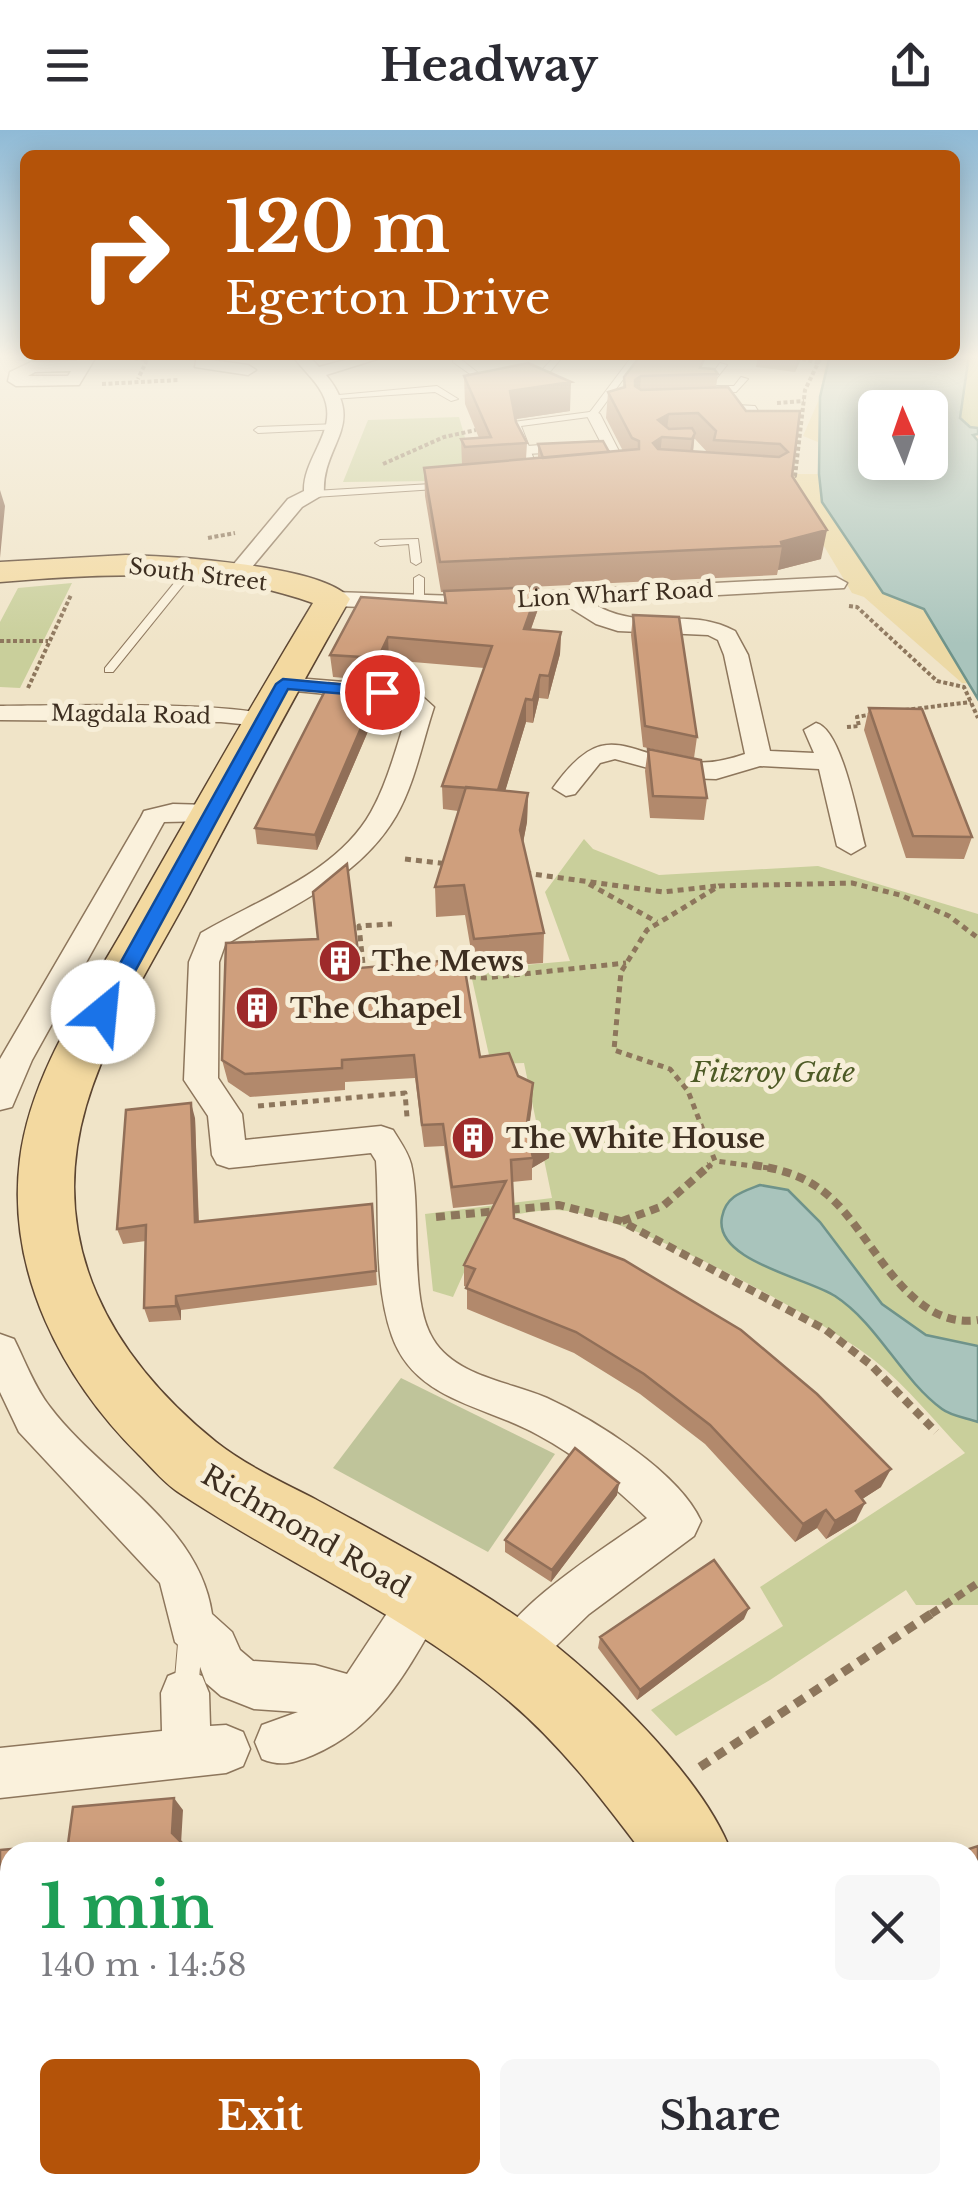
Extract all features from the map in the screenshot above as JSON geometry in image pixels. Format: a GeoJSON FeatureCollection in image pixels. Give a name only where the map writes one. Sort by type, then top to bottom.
{"type":"FeatureCollection","features":[{"type":"Feature","properties":{"kind":"main road","name":"South Street"},"geometry":{"type":"LineString","coordinates":[[0,572],[80,565],[192,568],[312,591],[333,600]]}},
{"type":"Feature","properties":{"kind":"main road","name":"Richmond Road"},"geometry":{"type":"LineString","coordinates":[[333,600],[262,719],[71,1075],[51,1134],[47,1195],[60,1272],[73,1314],[94,1357],[128,1403],[196,1468],[423,1599],[512,1656],[586,1723],[683,1842]]}},
{"type":"Feature","properties":{"kind":"street"},"geometry":{"type":"LineString","coordinates":[[235,575],[298,500],[314,494],[312,478],[326,451]]}},
{"type":"Feature","properties":{"kind":"street"},"geometry":{"type":"LineString","coordinates":[[611,451],[623,473]]}},
{"type":"Feature","properties":{"kind":"street","name":"Lion Wharf Road"},"geometry":{"type":"LineString","coordinates":[[333,600],[419,602],[839,594]]}},
{"type":"Feature","properties":{"kind":"street"},"geometry":{"type":"LineString","coordinates":[[570,598],[607,621],[623,626],[704,626],[727,636],[736,655],[759,758]]}},
{"type":"Feature","properties":{"kind":"street"},"geometry":{"type":"LineString","coordinates":[[283,684],[406,694],[422,707],[382,818],[328,873],[212,940],[204,962],[201,1080],[225,1114],[229,1155],[381,1139],[393,1161],[406,1314],[418,1350],[450,1379],[535,1412],[621,1468],[657,1495],[680,1520],[573,1598],[512,1656]]}},
{"type":"Feature","properties":{"kind":"street","name":"Magdala Road"},"geometry":{"type":"LineString","coordinates":[[9,713],[221,714],[262,719]]}},
{"type":"Feature","properties":{"kind":"street"},"geometry":{"type":"LineString","coordinates":[[816,730],[830,762],[851,846]]}},
{"type":"Feature","properties":{"kind":"street"},"geometry":{"type":"LineString","coordinates":[[566,788],[591,758],[613,751],[685,770],[716,771],[759,758],[830,762]]}},
{"type":"Feature","properties":{"kind":"street"},"geometry":{"type":"LineString","coordinates":[[0,1098],[8,1060],[154,817],[172,812],[210,814]]}},
{"type":"Feature","properties":{"kind":"street"},"geometry":{"type":"LineString","coordinates":[[0,1352],[34,1419],[176,1568],[186,1589],[191,1626],[216,1648],[223,1666],[238,1679],[254,1685],[315,1689],[357,1700]]}},
{"type":"Feature","properties":{"kind":"street"},"geometry":{"type":"LineString","coordinates":[[279,1742],[310,1735],[357,1700],[423,1599]]}},
{"type":"Feature","properties":{"kind":"street"},"geometry":{"type":"LineString","coordinates":[[0,1773],[207,1751],[185,1694]]}},
{"type":"Feature","properties":{"kind":"lane"},"geometry":{"type":"LineString","coordinates":[[526,451],[537,480]]}},
{"type":"Feature","properties":{"kind":"lane"},"geometry":{"type":"LineString","coordinates":[[524,481],[554,479]]}},
{"type":"Feature","properties":{"kind":"lane"},"geometry":{"type":"LineString","coordinates":[[314,494],[456,485]]}},
{"type":"Feature","properties":{"kind":"lane"},"geometry":{"type":"LineString","coordinates":[[380,543],[414,542],[416,562]]}},
{"type":"Feature","properties":{"kind":"lane"},"geometry":{"type":"LineString","coordinates":[[109,670],[192,568]]}},
{"type":"Feature","properties":{"kind":"lane"},"geometry":{"type":"LineString","coordinates":[[419,578],[419,602]]}},
{"type":"Feature","properties":{"kind":"lane"},"geometry":{"type":"LineString","coordinates":[[185,1694],[191,1626]]}},
{"type":"Feature","properties":{"kind":"lane"},"geometry":{"type":"LineString","coordinates":[[207,1751],[279,1742]]}},
{"type":"Feature","properties":{"kind":"path"},"geometry":{"type":"LineString","coordinates":[[375,468],[412,451]]}},
{"type":"Feature","properties":{"kind":"path"},"geometry":{"type":"LineString","coordinates":[[776,478],[796,476],[799,451]]}},
{"type":"Feature","properties":{"kind":"path"},"geometry":{"type":"LineString","coordinates":[[9,713],[69,602],[80,565]]}},
{"type":"Feature","properties":{"kind":"path"},"geometry":{"type":"LineString","coordinates":[[839,594],[938,680],[964,687],[978,718]]}},
{"type":"Feature","properties":{"kind":"path"},"geometry":{"type":"LineString","coordinates":[[0,641],[48,641]]}},
{"type":"Feature","properties":{"kind":"path"},"geometry":{"type":"LineString","coordinates":[[890,712],[970,702]]}},
{"type":"Feature","properties":{"kind":"path"},"geometry":{"type":"LineString","coordinates":[[816,730],[859,726],[857,716],[874,714]]}},
{"type":"Feature","properties":{"kind":"path"},"geometry":{"type":"LineString","coordinates":[[405,859],[461,866]]}},
{"type":"Feature","properties":{"kind":"path"},"geometry":{"type":"LineString","coordinates":[[517,872],[663,892],[720,886],[852,883],[900,895],[948,916],[978,936]]}},
{"type":"Feature","properties":{"kind":"path"},"geometry":{"type":"LineString","coordinates":[[586,882],[658,923]]}},
{"type":"Feature","properties":{"kind":"path"},"geometry":{"type":"LineString","coordinates":[[716,1161],[688,1091],[670,1069],[614,1050],[616,1002],[627,963],[646,930],[720,886]]}},
{"type":"Feature","properties":{"kind":"path"},"geometry":{"type":"LineString","coordinates":[[365,985],[359,926],[392,924]]}},
{"type":"Feature","properties":{"kind":"path"},"geometry":{"type":"LineString","coordinates":[[455,976],[485,978],[627,963]]}},
{"type":"Feature","properties":{"kind":"path"},"geometry":{"type":"LineString","coordinates":[[621,1221],[663,1206],[716,1161],[779,1167],[812,1183],[836,1201],[891,1279],[936,1312],[969,1322],[978,1320]]}},
{"type":"Feature","properties":{"kind":"path"},"geometry":{"type":"LineString","coordinates":[[400,1221],[559,1205],[621,1221],[826,1330],[899,1391],[936,1432]]}},
{"type":"Feature","properties":{"kind":"path"},"geometry":{"type":"LineString","coordinates":[[695,1770],[978,1583]]}},
{"type":"Feature","properties":{"kind":"green space"},"geometry":{"type":"Polygon","coordinates":[[[355,451],[469,451],[473,465],[435,481],[343,482],[355,451]]]}},
{"type":"Feature","properties":{"kind":"green space"},"geometry":{"type":"Polygon","coordinates":[[[72,583],[20,688],[0,687],[0,622],[18,588],[72,583]]]}},
{"type":"Feature","properties":{"kind":"green space","name":"Fitzroy Gate"},"geometry":{"type":"Polygon","coordinates":[[[584,839],[593,849],[659,875],[818,866],[978,914],[978,1605],[916,1605],[906,1590],[770,1680],[676,1736],[651,1710],[783,1626],[760,1587],[965,1453],[898,1381],[847,1341],[720,1269],[672,1246],[587,1215],[548,1210],[488,1219],[453,1297],[433,1291],[425,1214],[552,1198],[524,1063],[491,1064],[470,970],[570,961],[545,892],[584,839]]]}},
{"type":"Feature","properties":{"kind":"green space"},"geometry":{"type":"Polygon","coordinates":[[[401,1378],[555,1454],[488,1552],[333,1468],[401,1378]]]}},
{"type":"Feature","properties":{"kind":"sand"},"geometry":{"type":"Polygon","coordinates":[[[818,451],[858,451],[858,480],[875,480],[977,684],[962,683],[864,597],[852,593],[781,474],[819,474],[818,451]]]}},
{"type":"Feature","properties":{"kind":"water"},"geometry":{"type":"Polygon","coordinates":[[[819,451],[858,451],[858,480],[948,480],[948,451],[978,451],[978,699],[924,609],[883,593],[822,502],[819,451]]]}},
{"type":"Feature","properties":{"kind":"water"},"geometry":{"type":"Polygon","coordinates":[[[760,1185],[788,1190],[820,1222],[882,1304],[926,1335],[978,1346],[978,1422],[954,1415],[927,1397],[864,1321],[835,1296],[765,1266],[732,1245],[723,1232],[724,1210],[736,1196],[760,1185]]]}},
{"type":"Feature","properties":{"kind":"building"},"geometry":{"type":"Polygon","coordinates":[[[541,451],[609,452],[543,458],[541,451]]]}},
{"type":"Feature","properties":{"kind":"building"},"geometry":{"type":"Polygon","coordinates":[[[613,451],[779,457],[795,451],[792,476],[827,530],[781,542],[782,546],[440,562],[424,468],[613,451]]]}},
{"type":"Feature","properties":{"kind":"building"},"geometry":{"type":"Polygon","coordinates":[[[539,587],[524,629],[561,632],[549,676],[540,675],[533,700],[526,699],[498,790],[442,786],[492,646],[388,637],[378,658],[330,655],[361,597],[446,603],[444,591],[539,587]]]}},
{"type":"Feature","properties":{"kind":"building"},"geometry":{"type":"Polygon","coordinates":[[[633,615],[679,617],[697,737],[645,726],[633,615]]]}},
{"type":"Feature","properties":{"kind":"building"},"geometry":{"type":"Polygon","coordinates":[[[329,683],[369,687],[361,706],[370,707],[315,835],[255,828],[329,683]]]}},
{"type":"Feature","properties":{"kind":"building"},"geometry":{"type":"Polygon","coordinates":[[[869,708],[922,709],[972,837],[913,836],[869,708]]]}},
{"type":"Feature","properties":{"kind":"building"},"geometry":{"type":"Polygon","coordinates":[[[648,749],[701,760],[707,798],[653,796],[648,749]]]}},
{"type":"Feature","properties":{"kind":"building"},"geometry":{"type":"Polygon","coordinates":[[[466,787],[528,793],[520,830],[544,933],[474,939],[464,885],[435,887],[466,787]]]}},
{"type":"Feature","properties":{"kind":"building"},"geometry":{"type":"Polygon","coordinates":[[[347,864],[360,968],[463,959],[480,1057],[509,1053],[518,1076],[533,1083],[527,1123],[550,1136],[531,1148],[533,1158],[511,1160],[514,1218],[624,1260],[741,1330],[817,1394],[891,1469],[856,1491],[865,1503],[835,1521],[826,1510],[803,1524],[710,1425],[644,1374],[576,1332],[466,1288],[475,1269],[464,1265],[506,1181],[452,1187],[443,1124],[422,1125],[414,1055],[342,1060],[342,1068],[245,1074],[222,1060],[226,943],[318,939],[313,892],[347,864]]]}},
{"type":"Feature","properties":{"kind":"building"},"geometry":{"type":"Polygon","coordinates":[[[191,1103],[195,1222],[372,1204],[376,1271],[176,1296],[176,1306],[144,1308],[146,1225],[117,1229],[126,1110],[191,1103]]]}},
{"type":"Feature","properties":{"kind":"building"},"geometry":{"type":"Polygon","coordinates":[[[575,1448],[619,1483],[552,1570],[505,1540],[575,1448]]]}},
{"type":"Feature","properties":{"kind":"building"},"geometry":{"type":"Polygon","coordinates":[[[714,1560],[749,1608],[640,1690],[600,1637],[714,1560]]]}},
{"type":"Feature","properties":{"kind":"building"},"geometry":{"type":"Polygon","coordinates":[[[174,1798],[172,1833],[181,1842],[68,1842],[73,1807],[174,1798]]]}},
{"type":"Feature","properties":{"kind":"place","name":"The Mews"},"geometry":{"type":"Point","coordinates":[340,961]}},
{"type":"Feature","properties":{"kind":"place","name":"The Chapel"},"geometry":{"type":"Point","coordinates":[257,1008]}},
{"type":"Feature","properties":{"kind":"place","name":"The White House"},"geometry":{"type":"Point","coordinates":[473,1138]}},
{"type":"Feature","properties":{"kind":"route"},"geometry":{"type":"LineString","coordinates":[[103,1012],[283,684],[382,692]]}}]}
